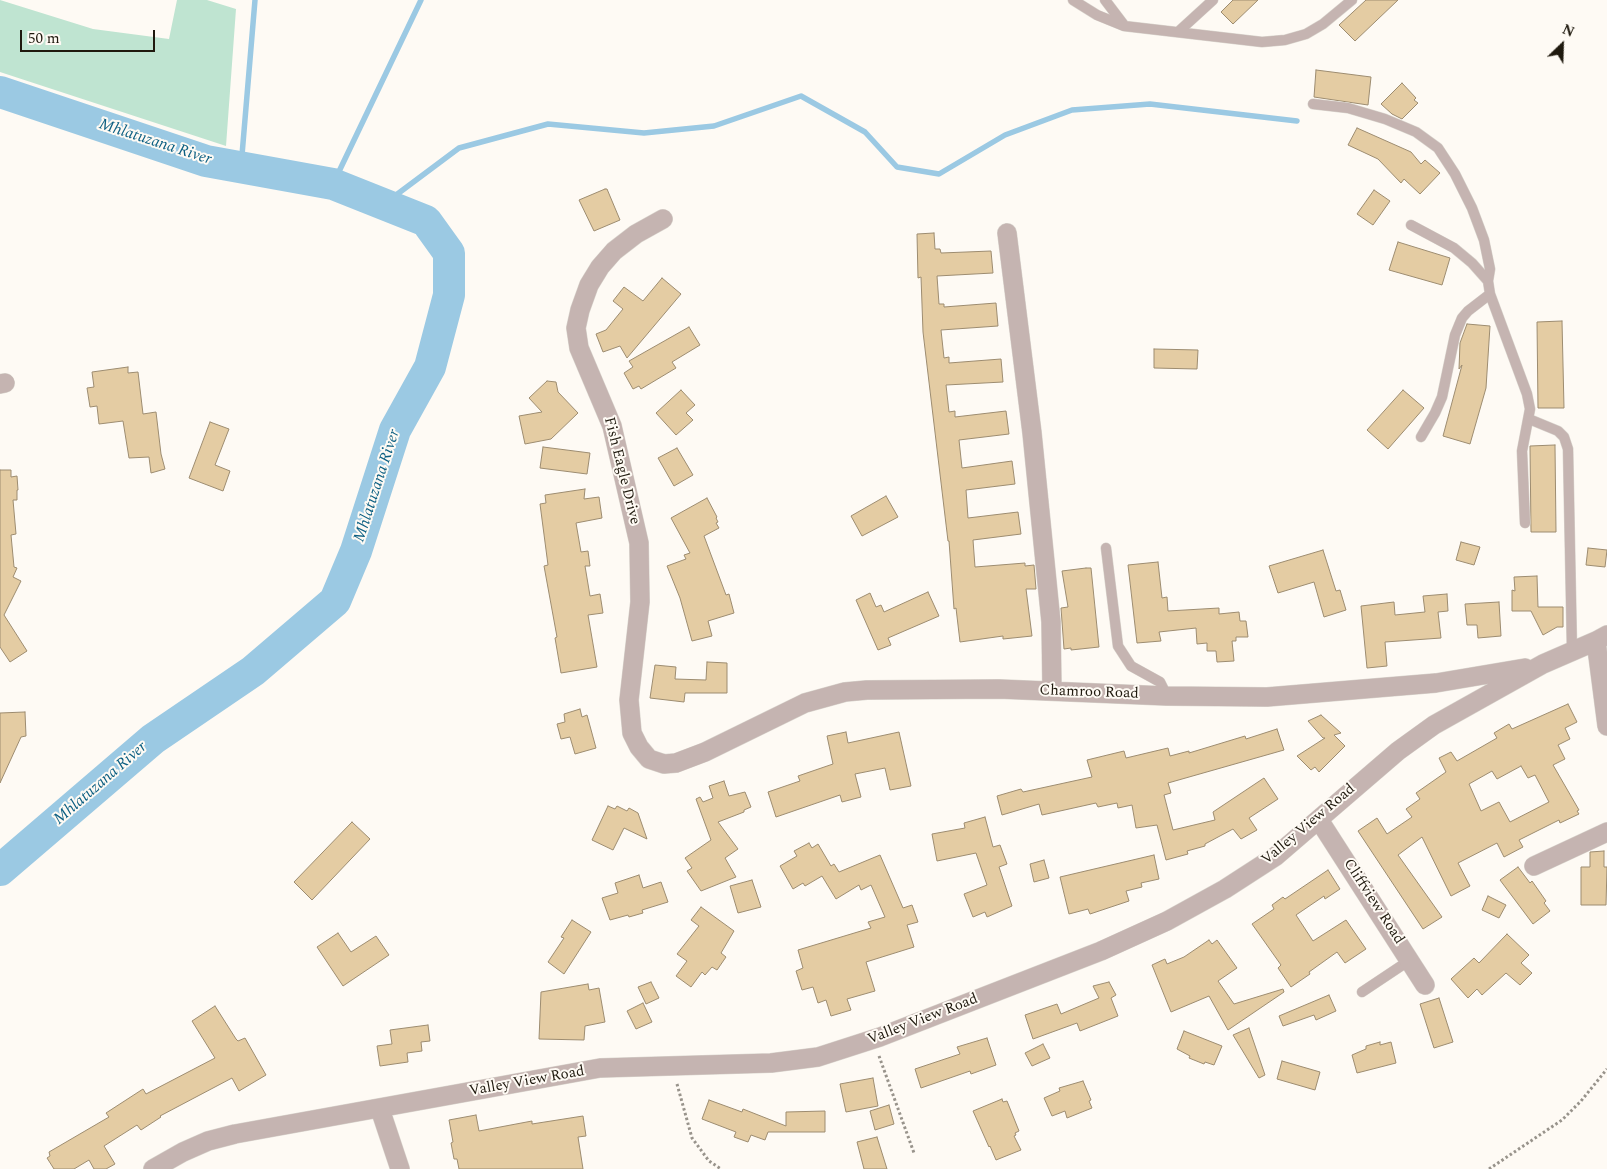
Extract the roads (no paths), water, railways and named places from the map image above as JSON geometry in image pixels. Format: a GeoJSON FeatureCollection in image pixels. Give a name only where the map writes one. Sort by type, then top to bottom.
{"type":"FeatureCollection","features":[{"type":"Feature","properties":{"kind":"street","name":"Fish Eagle Drive"},"geometry":{"type":"LineString","coordinates":[[649,759],[639,747],[632,733],[629,700],[640,602],[638,543],[612,426],[579,348],[576,328],[589,285],[600,267],[614,251],[636,234],[663,219]]}},
{"type":"Feature","properties":{"kind":"street"},"geometry":{"type":"LineString","coordinates":[[1007,233],[1032,432],[1051,622],[1052,691]]}},
{"type":"Feature","properties":{"kind":"street"},"geometry":{"type":"LineString","coordinates":[[1602,638],[1607,726]]}},
{"type":"Feature","properties":{"kind":"street","name":"Valley View Road"},"geometry":{"type":"LineString","coordinates":[[153,1169],[183,1152],[208,1141],[235,1134],[600,1068],[771,1063],[818,1057],[873,1039],[1101,951],[1168,921],[1225,889],[1276,856],[1398,751],[1434,725],[1543,664],[1602,638]]}},
{"type":"Feature","properties":{"kind":"street","name":"Chamroo Road"},"geometry":{"type":"LineString","coordinates":[[649,759],[664,764],[676,763],[705,752],[805,703],[845,692],[867,690],[990,689],[1167,696],[1267,697],[1436,683],[1543,664]]}},
{"type":"Feature","properties":{"kind":"street","name":"Cliffview Road"},"geometry":{"type":"LineString","coordinates":[[1319,820],[1425,985]]}},
{"type":"Feature","properties":{"kind":"street"},"geometry":{"type":"LineString","coordinates":[[1534,866],[1607,832]]}},
{"type":"Feature","properties":{"kind":"street"},"geometry":{"type":"LineString","coordinates":[[380,1109],[400,1169]]}},
{"type":"Feature","properties":{"kind":"lane"},"geometry":{"type":"LineString","coordinates":[[1073,0],[1097,15],[1124,26],[1262,42],[1286,40],[1306,34],[1323,24],[1352,0]]}},
{"type":"Feature","properties":{"kind":"lane"},"geometry":{"type":"LineString","coordinates":[[1105,0],[1124,26]]}},
{"type":"Feature","properties":{"kind":"lane"},"geometry":{"type":"LineString","coordinates":[[1178,32],[1213,0]]}},
{"type":"Feature","properties":{"kind":"lane"},"geometry":{"type":"LineString","coordinates":[[1313,104],[1348,108],[1385,119],[1416,132],[1438,148],[1472,208],[1484,240],[1490,269],[1488,281],[1490,294],[1528,394],[1530,409],[1522,451],[1524,523]]}},
{"type":"Feature","properties":{"kind":"lane"},"geometry":{"type":"LineString","coordinates":[[1411,225],[1454,248],[1472,263],[1488,281]]}},
{"type":"Feature","properties":{"kind":"lane"},"geometry":{"type":"LineString","coordinates":[[1421,437],[1442,397],[1455,335],[1462,318],[1490,294]]}},
{"type":"Feature","properties":{"kind":"lane"},"geometry":{"type":"LineString","coordinates":[[1529,418],[1558,431],[1564,437],[1568,449],[1572,652]]}},
{"type":"Feature","properties":{"kind":"lane"},"geometry":{"type":"LineString","coordinates":[[1106,548],[1118,646],[1131,666],[1160,682],[1167,696]]}},
{"type":"Feature","properties":{"kind":"lane"},"geometry":{"type":"LineString","coordinates":[[1362,992],[1410,960]]}},
{"type":"Feature","properties":{"kind":"waterway"},"geometry":{"type":"LineString","coordinates":[[241,167],[255,0]]}},
{"type":"Feature","properties":{"kind":"waterway"},"geometry":{"type":"LineString","coordinates":[[333,184],[421,0]]}},
{"type":"Feature","properties":{"kind":"waterway","name":"Mhlatuzana River"},"geometry":{"type":"LineString","coordinates":[[0,92],[206,161],[333,184],[426,221],[449,253],[449,295],[430,367],[395,430],[356,551],[335,601],[253,671],[153,739],[0,870]]}},
{"type":"Feature","properties":{"kind":"waterway"},"geometry":{"type":"LineString","coordinates":[[384,204],[459,148],[548,124],[644,133],[714,126],[801,96],[865,132],[897,167],[939,174],[1005,135],[1072,110],[1150,104],[1297,121]]}}]}
